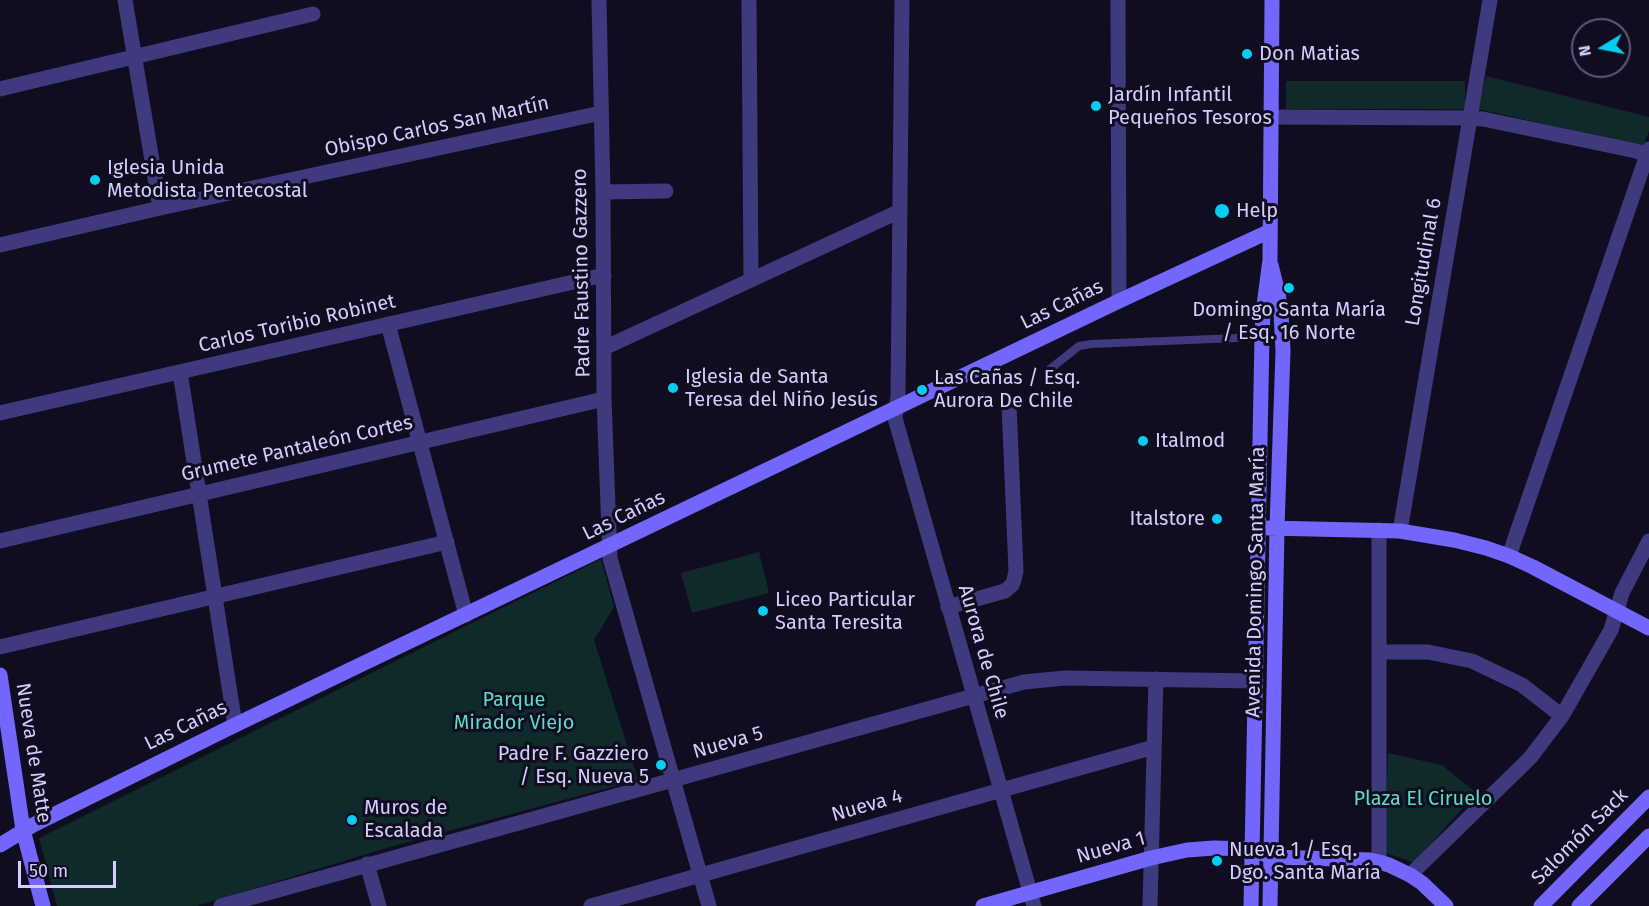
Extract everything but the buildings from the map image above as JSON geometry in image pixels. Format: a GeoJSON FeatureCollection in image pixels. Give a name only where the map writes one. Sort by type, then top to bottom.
{"type":"FeatureCollection","features":[{"type":"Feature","properties":{"kind":"street"},"geometry":{"type":"LineString","coordinates":[[125,0],[160,208]]}},
{"type":"Feature","properties":{"kind":"street","name":"Padre Faustino Gazzero"},"geometry":{"type":"LineString","coordinates":[[599,0],[604,399],[609,546],[613,568],[709,906]]}},
{"type":"Feature","properties":{"kind":"street"},"geometry":{"type":"LineString","coordinates":[[749,0],[751,280]]}},
{"type":"Feature","properties":{"kind":"street","name":"Aurora de Chile"},"geometry":{"type":"LineString","coordinates":[[902,0],[898,396],[895,418],[1032,899]]}},
{"type":"Feature","properties":{"kind":"street"},"geometry":{"type":"LineString","coordinates":[[1118,0],[1119,301]]}},
{"type":"Feature","properties":{"kind":"street","name":"Avenida Domingo Santa María"},"geometry":{"type":"LineString","coordinates":[[1251,906],[1262,337],[1270,260],[1272,0]]}},
{"type":"Feature","properties":{"kind":"street","name":"Longitudinal 6"},"geometry":{"type":"LineString","coordinates":[[1400,531],[1490,0]]}},
{"type":"Feature","properties":{"kind":"street"},"geometry":{"type":"LineString","coordinates":[[0,89],[313,14]]}},
{"type":"Feature","properties":{"kind":"street","name":"Obispo Carlos San Martín"},"geometry":{"type":"LineString","coordinates":[[0,245],[160,208],[601,113]]}},
{"type":"Feature","properties":{"kind":"street"},"geometry":{"type":"LineString","coordinates":[[1271,117],[1470,118],[1648,153],[1509,556]]}},
{"type":"Feature","properties":{"kind":"street"},"geometry":{"type":"LineString","coordinates":[[603,192],[666,191]]}},
{"type":"Feature","properties":{"kind":"street"},"geometry":{"type":"LineString","coordinates":[[604,348],[900,211]]}},
{"type":"Feature","properties":{"kind":"street","name":"Las Cañas"},"geometry":{"type":"LineString","coordinates":[[0,845],[23,830],[235,725],[1119,301],[1270,231]]}},
{"type":"Feature","properties":{"kind":"street","name":"Avenida Domingo Santa María"},"geometry":{"type":"LineString","coordinates":[[1270,260],[1278,293],[1282,339],[1270,906]]}},
{"type":"Feature","properties":{"kind":"street","name":"Carlos Toribio Robinet"},"geometry":{"type":"LineString","coordinates":[[0,413],[604,275]]}},
{"type":"Feature","properties":{"kind":"street"},"geometry":{"type":"LineString","coordinates":[[388,324],[466,615]]}},
{"type":"Feature","properties":{"kind":"street"},"geometry":{"type":"LineString","coordinates":[[180,372],[235,725]]}},
{"type":"Feature","properties":{"kind":"street","name":"Grumete Pantaleón Cortes"},"geometry":{"type":"LineString","coordinates":[[0,541],[604,399]]}},
{"type":"Feature","properties":{"kind":"street"},"geometry":{"type":"LineString","coordinates":[[948,607],[1005,591],[1014,580],[1016,571],[1009,405]]}},
{"type":"Feature","properties":{"kind":"street"},"geometry":{"type":"LineString","coordinates":[[1258,527],[1400,531],[1486,548],[1533,567],[1649,628]]}},
{"type":"Feature","properties":{"kind":"street"},"geometry":{"type":"LineString","coordinates":[[1379,862],[1380,530]]}},
{"type":"Feature","properties":{"kind":"street"},"geometry":{"type":"LineString","coordinates":[[1410,875],[1530,758],[1562,716],[1611,630],[1622,593],[1649,541]]}},
{"type":"Feature","properties":{"kind":"street"},"geometry":{"type":"LineString","coordinates":[[0,647],[447,542]]}},
{"type":"Feature","properties":{"kind":"street"},"geometry":{"type":"LineString","coordinates":[[1380,652],[1428,652],[1472,661],[1522,685],[1562,716]]}},
{"type":"Feature","properties":{"kind":"street","name":"Nueva de Matte"},"geometry":{"type":"LineString","coordinates":[[0,675],[23,830],[43,906]]}},
{"type":"Feature","properties":{"kind":"street","name":"Nueva 5"},"geometry":{"type":"LineString","coordinates":[[221,906],[1024,682],[1050,679],[1256,681]]}},
{"type":"Feature","properties":{"kind":"street"},"geometry":{"type":"LineString","coordinates":[[1150,906],[1155,679]]}},
{"type":"Feature","properties":{"kind":"street","name":"Nueva 4"},"geometry":{"type":"LineString","coordinates":[[591,906],[1154,747]]}},
{"type":"Feature","properties":{"kind":"street","name":"Salomón Sack"},"geometry":{"type":"LineString","coordinates":[[1541,906],[1649,797]]}},
{"type":"Feature","properties":{"kind":"street"},"geometry":{"type":"LineString","coordinates":[[1579,906],[1649,836]]}},
{"type":"Feature","properties":{"kind":"street","name":"Nueva 1"},"geometry":{"type":"LineString","coordinates":[[983,906],[1032,899],[1151,858],[1173,853],[1201,849],[1252,849]]}},
{"type":"Feature","properties":{"kind":"street"},"geometry":{"type":"LineString","coordinates":[[1252,849],[1271,857],[1379,862],[1410,875],[1446,906]]}},
{"type":"Feature","properties":{"kind":"street"},"geometry":{"type":"LineString","coordinates":[[367,864],[379,906]]}},
{"type":"Feature","properties":{"kind":"lane"},"geometry":{"type":"LineString","coordinates":[[1050,369],[1079,346],[1091,344],[1262,337]]}},
{"type":"Feature","properties":{"kind":"green space"},"geometry":{"type":"Polygon","coordinates":[[[1486,76],[1649,117],[1649,131],[1643,146],[1478,109],[1486,76]]]}},
{"type":"Feature","properties":{"kind":"green space"},"geometry":{"type":"Polygon","coordinates":[[[1286,81],[1465,81],[1465,109],[1286,109],[1286,81]]]}},
{"type":"Feature","properties":{"kind":"green space"},"geometry":{"type":"Polygon","coordinates":[[[759,552],[769,593],[692,613],[681,573],[759,552]]]}},
{"type":"Feature","properties":{"kind":"green space","name":"Parque Mirador Viejo"},"geometry":{"type":"Polygon","coordinates":[[[601,559],[614,607],[594,640],[638,780],[393,846],[197,906],[57,906],[39,838],[601,559]]]}},
{"type":"Feature","properties":{"kind":"green space","name":"Plaza El Ciruelo"},"geometry":{"type":"Polygon","coordinates":[[[1388,753],[1442,765],[1476,793],[1414,863],[1384,852],[1388,753]]]}},
{"type":"Feature","properties":{"kind":"place","name":"Don Matias"},"geometry":{"type":"Point","coordinates":[1247,54]}},
{"type":"Feature","properties":{"kind":"place","name":"Jardín Infantil Pequeños Tesoros"},"geometry":{"type":"Point","coordinates":[1096,106]}},
{"type":"Feature","properties":{"kind":"place","name":"Iglesia Unida Metodista Pentecostal"},"geometry":{"type":"Point","coordinates":[95,180]}},
{"type":"Feature","properties":{"kind":"place","name":"Help"},"geometry":{"type":"Point","coordinates":[1222,211]}},
{"type":"Feature","properties":{"kind":"place","name":"Domingo Santa María / Esq. 16 Norte"},"geometry":{"type":"Point","coordinates":[1289,288]}},
{"type":"Feature","properties":{"kind":"place","name":"Iglesia de Santa Teresa del Niño Jesús"},"geometry":{"type":"Point","coordinates":[673,388]}},
{"type":"Feature","properties":{"kind":"place","name":"Las Cañas / Esq. Aurora De Chile"},"geometry":{"type":"Point","coordinates":[922,390]}},
{"type":"Feature","properties":{"kind":"place","name":"Italmod"},"geometry":{"type":"Point","coordinates":[1143,441]}},
{"type":"Feature","properties":{"kind":"place","name":"Italstore"},"geometry":{"type":"Point","coordinates":[1217,519]}},
{"type":"Feature","properties":{"kind":"place","name":"Liceo Particular Santa Teresita"},"geometry":{"type":"Point","coordinates":[763,611]}},
{"type":"Feature","properties":{"kind":"place","name":"Padre F. Gazziero / Esq. Nueva 5"},"geometry":{"type":"Point","coordinates":[661,765]}},
{"type":"Feature","properties":{"kind":"place","name":"Muros de Escalada"},"geometry":{"type":"Point","coordinates":[352,820]}},
{"type":"Feature","properties":{"kind":"place","name":"Nueva 1 / Esq. Dgo. Santa María"},"geometry":{"type":"Point","coordinates":[1217,861]}}]}
